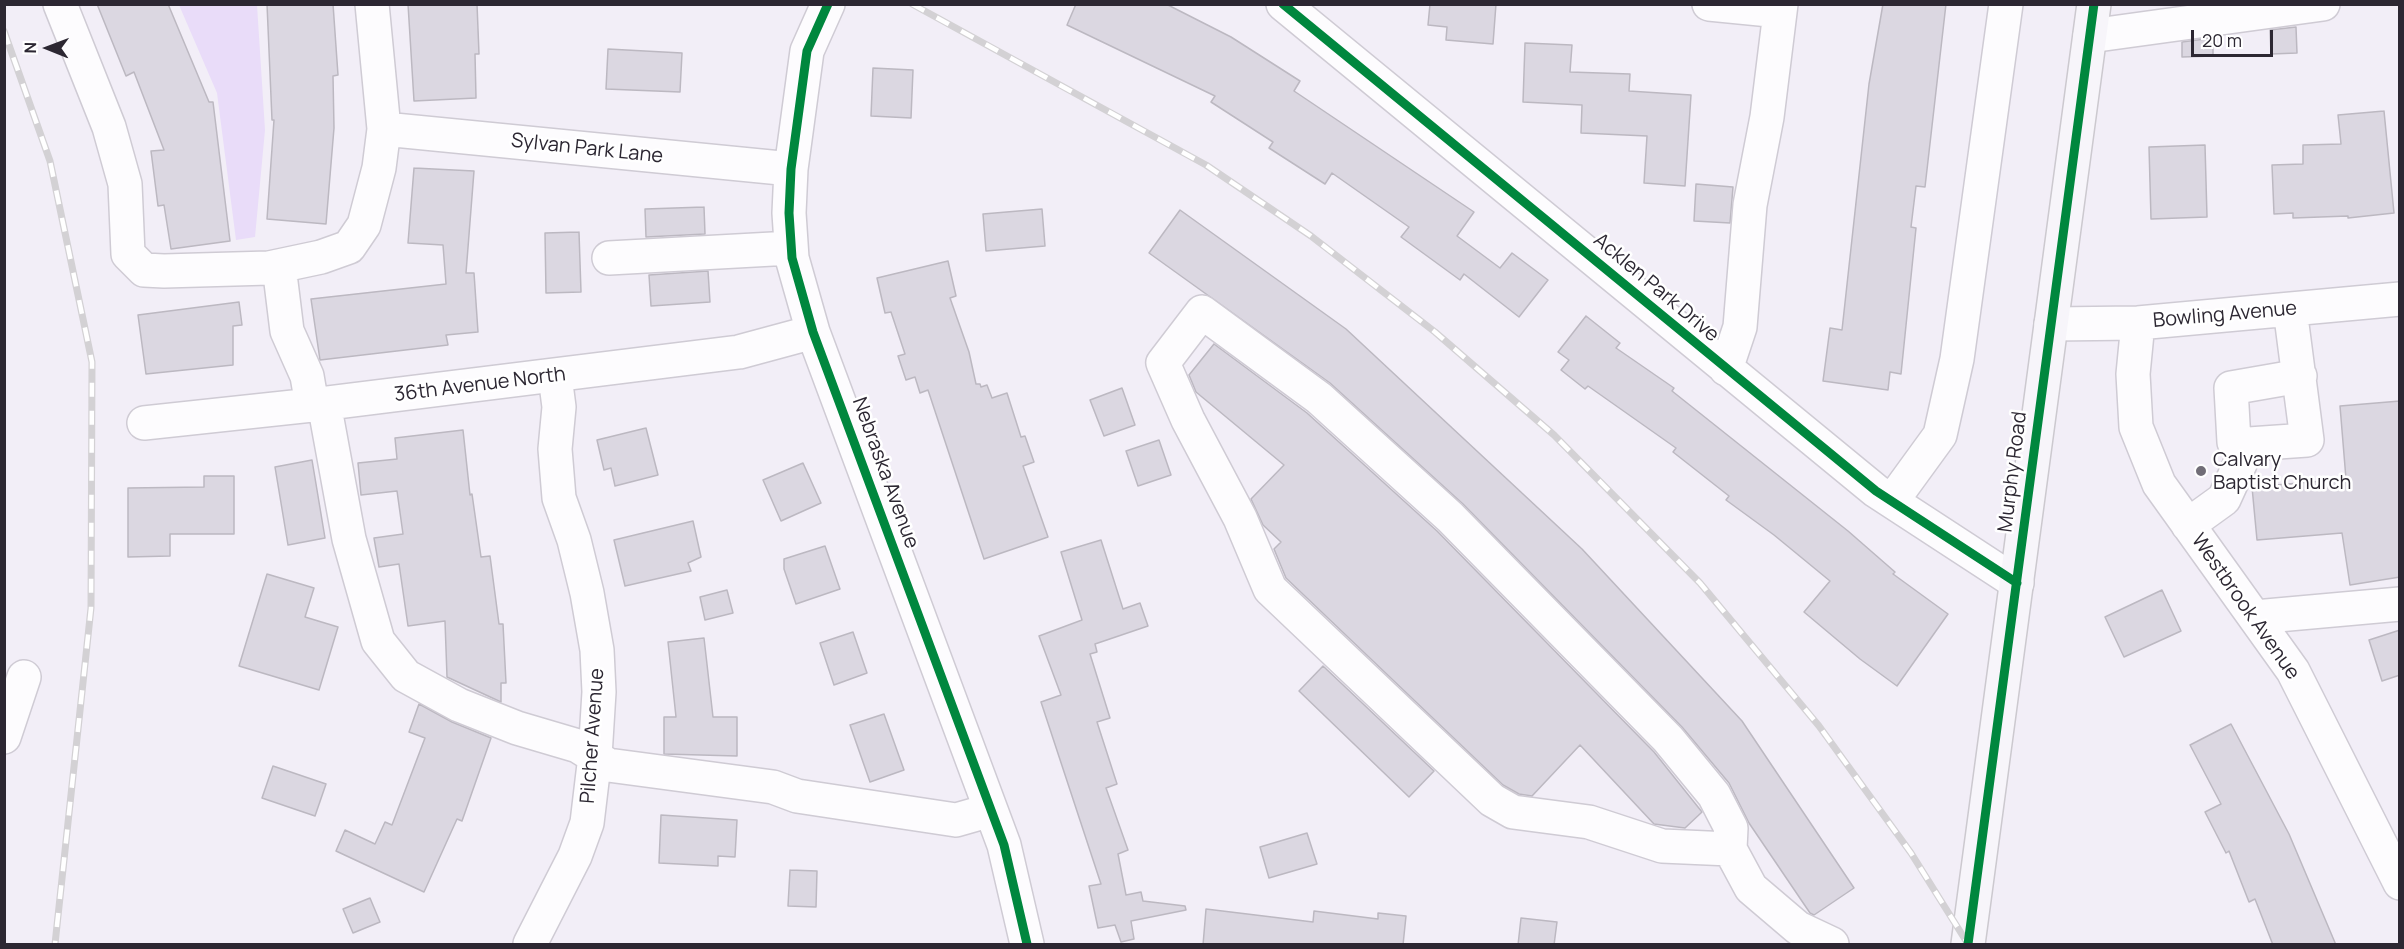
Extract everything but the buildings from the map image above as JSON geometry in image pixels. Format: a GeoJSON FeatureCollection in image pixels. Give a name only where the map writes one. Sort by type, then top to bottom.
{"type":"FeatureCollection","features":[{"type":"Feature","properties":{"kind":"main road","name":"Murphy Road"},"geometry":{"type":"LineString","coordinates":[[1968,945],[2092,20]]}},
{"type":"Feature","properties":{"kind":"street"},"geometry":{"type":"LineString","coordinates":[[60,4],[112,138],[125,184],[128,254],[144,270],[279,266],[321,257],[349,247],[364,225],[379,168],[384,129],[372,4]]}},
{"type":"Feature","properties":{"kind":"street","name":"Nebraska Avenue"},"geometry":{"type":"LineString","coordinates":[[828,4],[807,51],[791,169],[791,248],[813,332],[1004,845],[1028,945]]}},
{"type":"Feature","properties":{"kind":"street","name":"Acklen Park Drive"},"geometry":{"type":"LineString","coordinates":[[1283,4],[1726,369],[1892,501],[2017,583]]}},
{"type":"Feature","properties":{"kind":"street"},"geometry":{"type":"LineString","coordinates":[[1709,4],[1781,8],[1767,117],[1750,205],[1740,327],[1726,369]]}},
{"type":"Feature","properties":{"kind":"street"},"geometry":{"type":"LineString","coordinates":[[1892,501],[1940,435],[1957,358],[2006,4]]}},
{"type":"Feature","properties":{"kind":"street"},"geometry":{"type":"LineString","coordinates":[[2092,20],[2323,4]]}},
{"type":"Feature","properties":{"kind":"street","name":"Sylvan Park Lane"},"geometry":{"type":"LineString","coordinates":[[384,129],[791,169]]}},
{"type":"Feature","properties":{"kind":"street"},"geometry":{"type":"LineString","coordinates":[[609,258],[791,248]]}},
{"type":"Feature","properties":{"kind":"street"},"geometry":{"type":"LineString","coordinates":[[279,266],[287,331],[318,404],[349,539],[378,641],[406,676],[459,705],[517,728],[578,746],[608,765],[773,787],[797,796],[956,820],[991,810]]}},
{"type":"Feature","properties":{"kind":"street","name":"Bowling Avenue"},"geometry":{"type":"LineString","coordinates":[[2051,324],[2138,323],[2400,299]]}},
{"type":"Feature","properties":{"kind":"street"},"geometry":{"type":"LineString","coordinates":[[2290,309],[2300,376],[2307,440],[2249,444],[2234,442],[2230,388],[2300,376]]}},
{"type":"Feature","properties":{"kind":"street"},"geometry":{"type":"LineString","coordinates":[[1730,849],[1662,846],[1589,822],[1513,812],[1492,800],[1270,589],[1240,518],[1188,420],[1163,363],[1202,312],[1319,398],[1450,517],[1668,739],[1714,795],[1731,828],[1730,849],[1751,888],[1798,928],[1832,945]]}},
{"type":"Feature","properties":{"kind":"street","name":"Westbrook Avenue"},"geometry":{"type":"LineString","coordinates":[[2138,323],[2133,374],[2136,427],[2159,484],[2293,671],[2400,883]]}},
{"type":"Feature","properties":{"kind":"street","name":"36th Avenue North"},"geometry":{"type":"LineString","coordinates":[[144,423],[555,376],[739,352],[813,332]]}},
{"type":"Feature","properties":{"kind":"street","name":"Pilcher Avenue"},"geometry":{"type":"LineString","coordinates":[[530,945],[575,856],[586,823],[595,756],[599,692],[597,650],[574,540],[559,498],[555,449],[559,407],[555,376]]}},
{"type":"Feature","properties":{"kind":"street"},"geometry":{"type":"LineString","coordinates":[[2188,525],[2224,499],[2249,444]]}},
{"type":"Feature","properties":{"kind":"street"},"geometry":{"type":"LineString","coordinates":[[2255,618],[2400,604]]}},
{"type":"Feature","properties":{"kind":"street"},"geometry":{"type":"LineString","coordinates":[[4,737],[24,677]]}},
{"type":"Feature","properties":{"kind":"shaded area"},"geometry":{"type":"Polygon","coordinates":[[[179,5],[257,5],[265,130],[255,237],[236,240],[217,93],[179,5]]]}},
{"type":"Feature","properties":{"kind":"railway"},"geometry":{"type":"LineString","coordinates":[[912,4],[1206,165],[1311,236],[1435,332],[1554,435],[1700,583],[1819,726],[1911,853],[1968,944]]}},
{"type":"Feature","properties":{"kind":"railway"},"geometry":{"type":"LineString","coordinates":[[4,31],[50,161],[92,362],[91,608],[55,944]]}},
{"type":"Feature","properties":{"kind":"cycle path"},"geometry":{"type":"LineString","coordinates":[[828,4],[807,51],[791,169],[789,213],[792,258],[813,332],[1004,845],[1027,944]]}},
{"type":"Feature","properties":{"kind":"cycle path"},"geometry":{"type":"LineString","coordinates":[[1283,4],[1876,491],[2017,583]]}},
{"type":"Feature","properties":{"kind":"cycle path"},"geometry":{"type":"LineString","coordinates":[[1968,944],[2094,4]]}},
{"type":"Feature","properties":{"kind":"place","name":"Calvary Baptist Church"},"geometry":{"type":"Point","coordinates":[2201,471]}}]}
